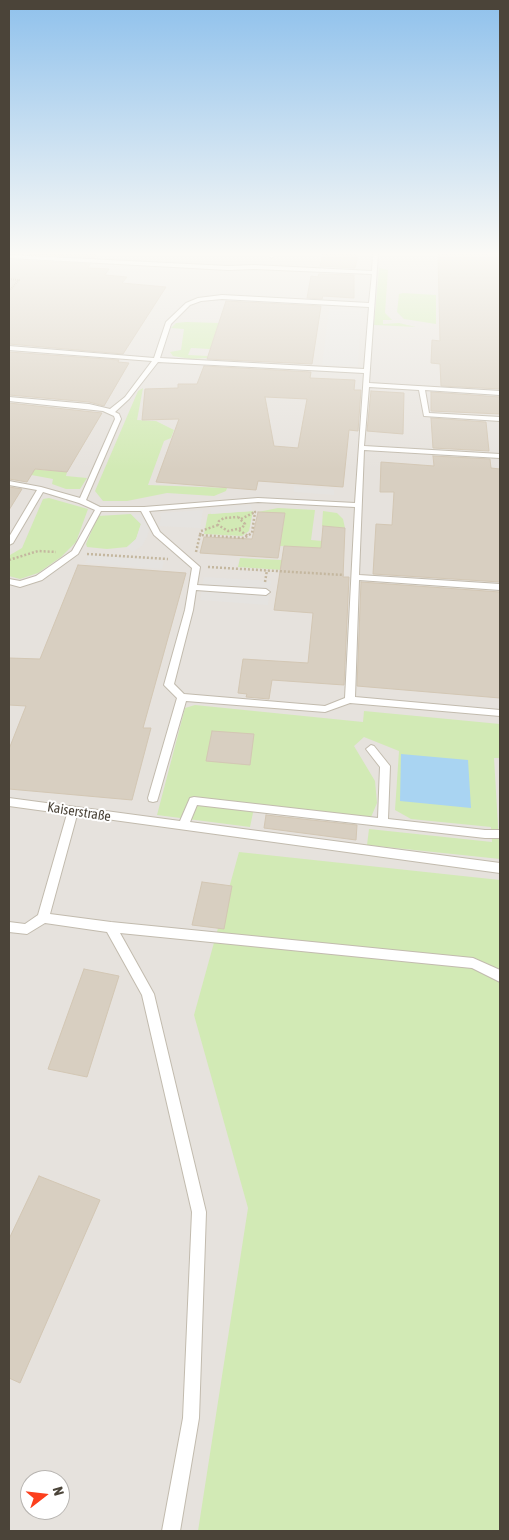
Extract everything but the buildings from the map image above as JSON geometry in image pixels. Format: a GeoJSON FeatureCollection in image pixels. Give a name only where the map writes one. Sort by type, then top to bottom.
{"type":"FeatureCollection","features":[{"type":"Feature","properties":{"kind":"lane"},"geometry":{"type":"LineString","coordinates":[[111,412],[127,398],[156,360],[167,326]]}},
{"type":"Feature","properties":{"kind":"lane"},"geometry":{"type":"LineString","coordinates":[[350,700],[357,576],[361,448],[369,326]]}},
{"type":"Feature","properties":{"kind":"lane"},"geometry":{"type":"LineString","coordinates":[[9,348],[156,360],[366,371]]}},
{"type":"Feature","properties":{"kind":"lane"},"geometry":{"type":"LineString","coordinates":[[365,385],[500,394]]}},
{"type":"Feature","properties":{"kind":"lane"},"geometry":{"type":"LineString","coordinates":[[422,389],[426,415],[500,419]]}},
{"type":"Feature","properties":{"kind":"lane"},"geometry":{"type":"LineString","coordinates":[[9,399],[89,406],[117,415],[118,419],[82,501]]}},
{"type":"Feature","properties":{"kind":"lane"},"geometry":{"type":"LineString","coordinates":[[361,448],[500,456]]}},
{"type":"Feature","properties":{"kind":"lane"},"geometry":{"type":"LineString","coordinates":[[10,482],[82,501],[99,509],[144,509],[258,500],[359,506]]}},
{"type":"Feature","properties":{"kind":"lane"},"geometry":{"type":"LineString","coordinates":[[9,543],[41,489]]}},
{"type":"Feature","properties":{"kind":"lane"},"geometry":{"type":"LineString","coordinates":[[9,581],[20,584],[39,578],[74,553],[99,509]]}},
{"type":"Feature","properties":{"kind":"lane"},"geometry":{"type":"LineString","coordinates":[[144,509],[157,533],[196,567],[189,610],[169,685],[182,697],[325,709],[350,700],[500,713]]}},
{"type":"Feature","properties":{"kind":"lane"},"geometry":{"type":"LineString","coordinates":[[357,576],[500,587]]}},
{"type":"Feature","properties":{"kind":"lane"},"geometry":{"type":"LineString","coordinates":[[193,587],[266,592]]}},
{"type":"Feature","properties":{"kind":"lane"},"geometry":{"type":"LineString","coordinates":[[153,798],[182,697]]}},
{"type":"Feature","properties":{"kind":"lane"},"geometry":{"type":"LineString","coordinates":[[371,749],[385,766],[383,823]]}},
{"type":"Feature","properties":{"kind":"lane"},"geometry":{"type":"LineString","coordinates":[[183,826],[194,801],[383,823],[500,834]]}},
{"type":"Feature","properties":{"kind":"lane","name":"Kaiserstraße"},"geometry":{"type":"LineString","coordinates":[[9,802],[500,868]]}},
{"type":"Feature","properties":{"kind":"lane"},"geometry":{"type":"LineString","coordinates":[[9,927],[27,930],[43,918],[73,810]]}},
{"type":"Feature","properties":{"kind":"lane"},"geometry":{"type":"LineString","coordinates":[[43,918],[111,927],[473,963],[500,976]]}},
{"type":"Feature","properties":{"kind":"lane"},"geometry":{"type":"LineString","coordinates":[[111,927],[148,994],[199,1212],[191,1418],[170,1531]]}},
{"type":"Feature","properties":{"kind":"path"},"geometry":{"type":"LineString","coordinates":[[248,536],[239,530],[228,531],[222,529],[218,525],[219,521],[231,516],[241,518],[255,512]]}},
{"type":"Feature","properties":{"kind":"path"},"geometry":{"type":"LineString","coordinates":[[239,530],[245,524],[241,518]]}},
{"type":"Feature","properties":{"kind":"path"},"geometry":{"type":"LineString","coordinates":[[9,560],[38,551],[176,560],[196,554],[200,535]]}},
{"type":"Feature","properties":{"kind":"path"},"geometry":{"type":"LineString","coordinates":[[207,567],[357,576]]}},
{"type":"Feature","properties":{"kind":"shaded area"},"geometry":{"type":"Polygon","coordinates":[[[9,326],[500,326],[500,1531],[9,1531],[9,326]]]}},
{"type":"Feature","properties":{"kind":"shaded area"},"geometry":{"type":"Polygon","coordinates":[[[327,326],[360,326],[358,366],[322,365],[327,326]]]}},
{"type":"Feature","properties":{"kind":"shaded area"},"geometry":{"type":"Polygon","coordinates":[[[294,486],[332,489],[334,490],[334,495],[294,492],[294,486]]]}},
{"type":"Feature","properties":{"kind":"shaded area"},"geometry":{"type":"Polygon","coordinates":[[[251,505],[252,511],[211,514],[210,508],[251,505]]]}},
{"type":"Feature","properties":{"kind":"shaded area"},"geometry":{"type":"Polygon","coordinates":[[[203,510],[200,528],[158,526],[161,519],[160,513],[203,510]]]}},
{"type":"Feature","properties":{"kind":"shaded area"},"geometry":{"type":"Polygon","coordinates":[[[131,514],[142,515],[150,527],[142,546],[132,552],[127,547],[136,539],[141,524],[131,514]]]}},
{"type":"Feature","properties":{"kind":"shaded area"},"geometry":{"type":"Polygon","coordinates":[[[88,555],[164,561],[162,569],[85,563],[88,555]]]}},
{"type":"Feature","properties":{"kind":"shaded area"},"geometry":{"type":"Polygon","coordinates":[[[204,577],[271,581],[268,605],[200,600],[204,577]]]}},
{"type":"Feature","properties":{"kind":"green space"},"geometry":{"type":"Polygon","coordinates":[[[173,326],[218,326],[210,349],[191,348],[188,355],[208,356],[207,358],[191,359],[173,356],[170,352],[181,350],[184,329],[171,328],[173,326]]]}},
{"type":"Feature","properties":{"kind":"green space"},"geometry":{"type":"Polygon","coordinates":[[[143,388],[137,420],[156,421],[174,430],[171,438],[164,441],[148,485],[227,488],[226,491],[214,496],[167,493],[127,501],[103,501],[95,491],[138,391],[143,388]]]}},
{"type":"Feature","properties":{"kind":"green space"},"geometry":{"type":"Polygon","coordinates":[[[29,469],[67,472],[66,476],[87,478],[80,489],[66,489],[52,484],[53,479],[26,474],[29,469]]]}},
{"type":"Feature","properties":{"kind":"green space"},"geometry":{"type":"Polygon","coordinates":[[[49,498],[88,509],[76,542],[61,557],[38,573],[20,579],[9,576],[10,555],[22,548],[43,499],[49,498]]]}},
{"type":"Feature","properties":{"kind":"green space"},"geometry":{"type":"Polygon","coordinates":[[[278,508],[315,510],[311,540],[322,541],[321,548],[280,546],[285,514],[258,512],[278,508]]]}},
{"type":"Feature","properties":{"kind":"green space"},"geometry":{"type":"Polygon","coordinates":[[[253,511],[249,531],[242,536],[204,534],[208,514],[253,511]]]}},
{"type":"Feature","properties":{"kind":"green space"},"geometry":{"type":"Polygon","coordinates":[[[323,511],[337,513],[343,519],[345,528],[322,526],[323,511]]]}},
{"type":"Feature","properties":{"kind":"green space"},"geometry":{"type":"Polygon","coordinates":[[[131,514],[141,524],[136,539],[127,547],[107,549],[87,547],[86,544],[98,516],[131,514]]]}},
{"type":"Feature","properties":{"kind":"green space"},"geometry":{"type":"Polygon","coordinates":[[[240,558],[343,563],[342,574],[238,567],[240,558]]]}},
{"type":"Feature","properties":{"kind":"green space"},"geometry":{"type":"Polygon","coordinates":[[[195,705],[363,722],[364,711],[500,724],[500,758],[494,758],[500,859],[367,845],[369,829],[492,842],[491,827],[411,819],[395,810],[399,751],[364,737],[354,746],[375,781],[377,803],[369,822],[254,808],[250,827],[157,815],[185,708],[195,705]]]}},
{"type":"Feature","properties":{"kind":"green space"},"geometry":{"type":"Polygon","coordinates":[[[239,852],[500,880],[500,1531],[198,1531],[248,1208],[194,1015],[239,852]]]}},
{"type":"Feature","properties":{"kind":"water"},"geometry":{"type":"Polygon","coordinates":[[[401,754],[468,760],[471,808],[400,801],[401,754]]]}}]}
